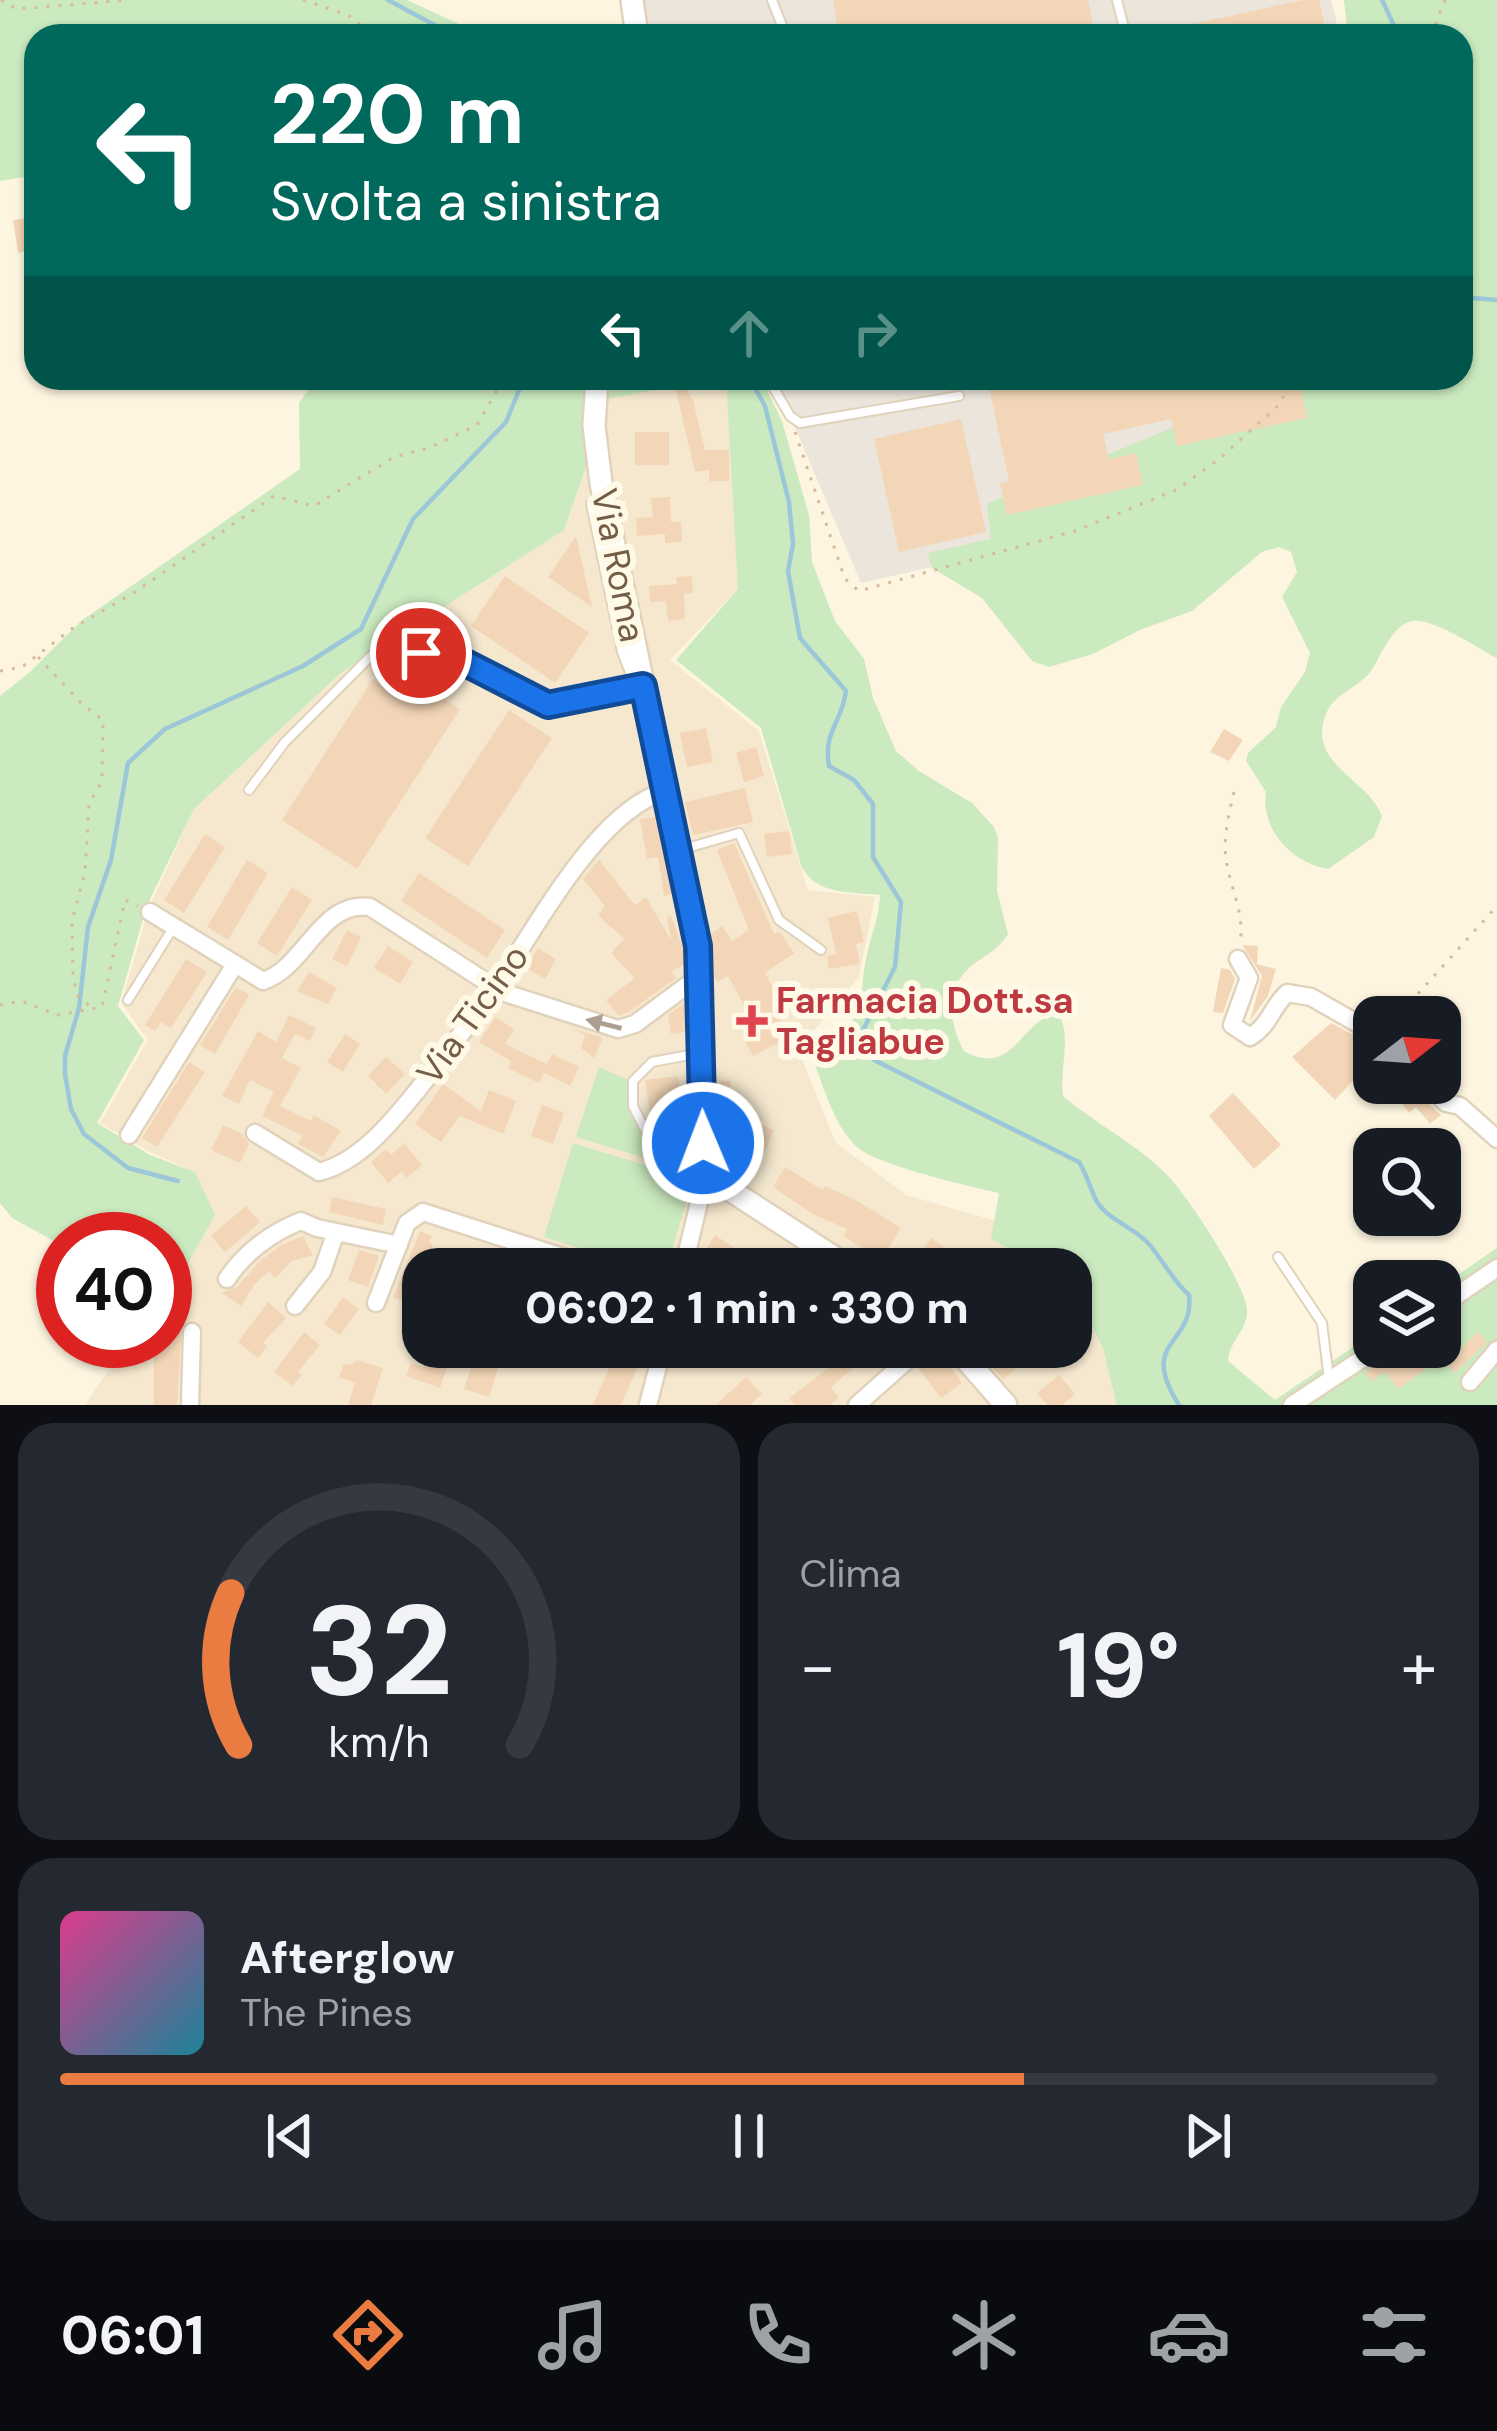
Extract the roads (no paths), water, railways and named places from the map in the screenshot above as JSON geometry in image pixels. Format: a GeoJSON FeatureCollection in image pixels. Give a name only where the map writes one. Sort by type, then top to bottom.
{"type":"FeatureCollection","features":[{"type":"Feature","properties":{"kind":"street","name":"Via Roma"},"geometry":{"type":"LineString","coordinates":[[596,390],[594,426],[604,495],[701,975],[703,1143],[715,1176]]}},
{"type":"Feature","properties":{"kind":"street","name":"Via Ticino"},"geometry":{"type":"LineString","coordinates":[[255,1133],[319,1172],[344,1166],[399,1113],[495,988],[591,849],[644,800],[666,791]]}},
{"type":"Feature","properties":{"kind":"street"},"geometry":{"type":"LineString","coordinates":[[150,912],[256,980],[271,979],[334,916],[362,905],[495,988],[624,1029],[701,975]]}},
{"type":"Feature","properties":{"kind":"street"},"geometry":{"type":"LineString","coordinates":[[1238,959],[1250,978],[1232,1024],[1250,1037],[1268,1026],[1278,1001],[1287,993],[1311,997],[1353,1021]]}},
{"type":"Feature","properties":{"kind":"street"},"geometry":{"type":"LineString","coordinates":[[129,1135],[234,966]]}},
{"type":"Feature","properties":{"kind":"street"},"geometry":{"type":"LineString","coordinates":[[1451,1104],[1460,1106],[1497,1139]]}},
{"type":"Feature","properties":{"kind":"street"},"geometry":{"type":"LineString","coordinates":[[688,1248],[703,1186],[715,1176],[804,1248]]}},
{"type":"Feature","properties":{"kind":"street"},"geometry":{"type":"LineString","coordinates":[[376,1303],[410,1219],[429,1212],[537,1248]]}},
{"type":"Feature","properties":{"kind":"street"},"geometry":{"type":"LineString","coordinates":[[227,1279],[237,1263],[282,1228],[301,1221],[399,1245]]}},
{"type":"Feature","properties":{"kind":"street"},"geometry":{"type":"LineString","coordinates":[[295,1306],[322,1272],[336,1232]]}},
{"type":"Feature","properties":{"kind":"street"},"geometry":{"type":"LineString","coordinates":[[1461,1293],[1497,1268]]}},
{"type":"Feature","properties":{"kind":"street"},"geometry":{"type":"LineString","coordinates":[[1470,1382],[1497,1350]]}},
{"type":"Feature","properties":{"kind":"street"},"geometry":{"type":"LineString","coordinates":[[1292,1405],[1353,1365]]}},
{"type":"Feature","properties":{"kind":"street"},"geometry":{"type":"LineString","coordinates":[[190,1405],[191,1368]]}},
{"type":"Feature","properties":{"kind":"street"},"geometry":{"type":"LineString","coordinates":[[647,1405],[657,1368]]}},
{"type":"Feature","properties":{"kind":"street"},"geometry":{"type":"LineString","coordinates":[[857,1405],[898,1368]]}},
{"type":"Feature","properties":{"kind":"street"},"geometry":{"type":"LineString","coordinates":[[973,1368],[1006,1405]]}},
{"type":"Feature","properties":{"kind":"lane"},"geometry":{"type":"LineString","coordinates":[[775,390],[790,416],[800,423],[959,396]]}},
{"type":"Feature","properties":{"kind":"lane"},"geometry":{"type":"LineString","coordinates":[[250,790],[285,742],[381,646],[460,660],[548,705],[643,686]]}},
{"type":"Feature","properties":{"kind":"lane"},"geometry":{"type":"LineString","coordinates":[[678,851],[739,832],[779,920],[821,950]]}},
{"type":"Feature","properties":{"kind":"lane"},"geometry":{"type":"LineString","coordinates":[[128,1000],[174,927]]}},
{"type":"Feature","properties":{"kind":"lane"},"geometry":{"type":"LineString","coordinates":[[701,1053],[652,1061],[633,1081],[633,1106],[646,1131],[703,1143]]}},
{"type":"Feature","properties":{"kind":"lane"},"geometry":{"type":"LineString","coordinates":[[1278,1257],[1322,1323],[1329,1381]]}},
{"type":"Feature","properties":{"kind":"waterway"},"geometry":{"type":"LineString","coordinates":[[388,0],[433,24]]}},
{"type":"Feature","properties":{"kind":"waterway"},"geometry":{"type":"LineString","coordinates":[[1382,0],[1393,24]]}},
{"type":"Feature","properties":{"kind":"waterway"},"geometry":{"type":"LineString","coordinates":[[1473,298],[1497,300]]}},
{"type":"Feature","properties":{"kind":"waterway"},"geometry":{"type":"LineString","coordinates":[[178,1181],[128,1168],[84,1134],[71,1109],[65,1074],[65,1056],[79,1008],[88,927],[111,860],[128,763],[165,729],[303,666],[361,629],[413,519],[506,422],[519,390]]}},
{"type":"Feature","properties":{"kind":"waterway"},"geometry":{"type":"LineString","coordinates":[[756,390],[765,406],[789,502],[793,544],[788,571],[800,638],[846,691],[831,735],[829,766],[854,780],[873,804],[873,857],[901,902],[895,967],[857,1042],[872,1050],[874,1060],[1079,1162],[1099,1205],[1147,1242],[1189,1295],[1189,1312],[1165,1355],[1168,1383],[1179,1405]]}},
{"type":"Feature","properties":{"kind":"place","name":"Farmacia Dott.sa Tagliabue"},"geometry":{"type":"Point","coordinates":[752,1021]}}]}
